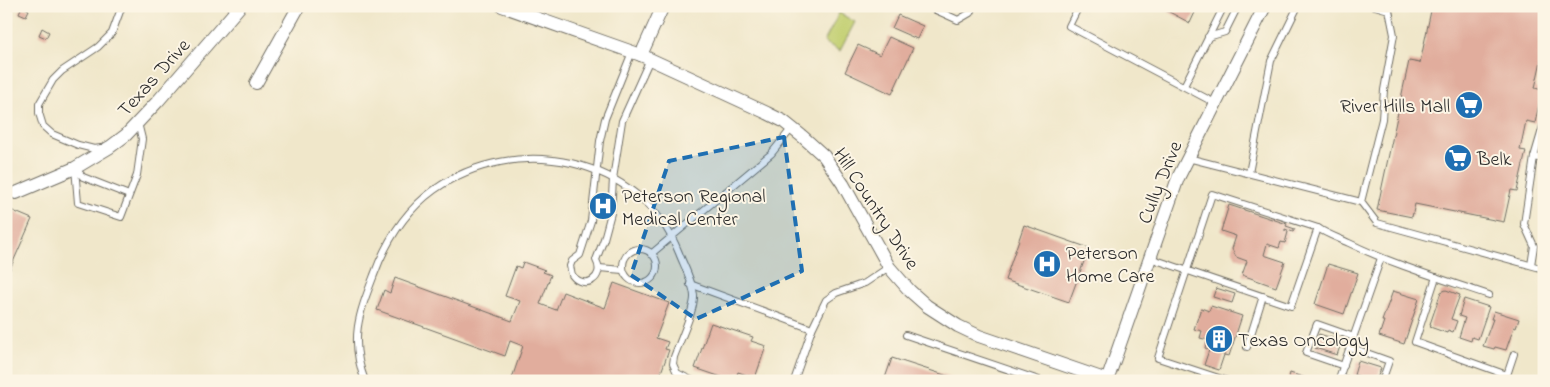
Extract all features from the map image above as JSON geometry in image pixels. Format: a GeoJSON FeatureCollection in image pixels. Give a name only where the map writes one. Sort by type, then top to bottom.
{"type":"FeatureCollection","features":[{"type":"Feature","properties":{"kind":"street","name":"Texas Drive"},"geometry":{"type":"LineString","coordinates":[[16,193],[75,168],[110,147],[138,123],[240,6]]}},
{"type":"Feature","properties":{"kind":"street"},"geometry":{"type":"LineString","coordinates":[[256,83],[299,6]]}},
{"type":"Feature","properties":{"kind":"street","name":"Hill Country Drive"},"geometry":{"type":"LineString","coordinates":[[502,6],[641,55],[767,113],[792,128],[813,146],[834,170],[889,266],[921,301],[958,326],[979,336],[1108,380]]}},
{"type":"Feature","properties":{"kind":"street"},"geometry":{"type":"LineString","coordinates":[[641,55],[663,6]]}},
{"type":"Feature","properties":{"kind":"street","name":"Cully Drive"},"geometry":{"type":"LineString","coordinates":[[1108,380],[1178,178],[1265,6]]}},
{"type":"Feature","properties":{"kind":"lane"},"geometry":{"type":"LineString","coordinates":[[110,147],[94,149],[63,140],[52,134],[43,126],[39,113],[39,104],[53,80],[62,71],[98,47],[112,32],[122,6]]}},
{"type":"Feature","properties":{"kind":"lane"},"geometry":{"type":"LineString","coordinates":[[927,6],[937,8],[958,20],[970,13],[972,6]]}},
{"type":"Feature","properties":{"kind":"lane"},"geometry":{"type":"LineString","coordinates":[[1079,6],[1068,26],[1215,103]]}},
{"type":"Feature","properties":{"kind":"lane"},"geometry":{"type":"LineString","coordinates":[[1184,86],[1224,6]]}},
{"type":"Feature","properties":{"kind":"lane"},"geometry":{"type":"LineString","coordinates":[[1208,37],[1225,32],[1238,6]]}},
{"type":"Feature","properties":{"kind":"lane"},"geometry":{"type":"LineString","coordinates":[[1249,173],[1271,61],[1298,6]]}},
{"type":"Feature","properties":{"kind":"lane"},"geometry":{"type":"LineString","coordinates":[[1361,202],[1382,119],[1384,90],[1394,35],[1389,10],[1375,6]]}},
{"type":"Feature","properties":{"kind":"lane"},"geometry":{"type":"LineString","coordinates":[[641,55],[622,121],[608,225],[596,260],[599,268],[593,280],[584,283],[575,279],[570,271],[572,261],[580,255],[591,221],[605,119],[641,55]]}},
{"type":"Feature","properties":{"kind":"lane"},"geometry":{"type":"LineString","coordinates":[[75,168],[78,203],[121,218],[137,175],[142,139],[138,123]]}},
{"type":"Feature","properties":{"kind":"lane"},"geometry":{"type":"LineString","coordinates":[[1531,265],[1534,246],[1524,224],[1534,157],[1544,123]]}},
{"type":"Feature","properties":{"kind":"lane"},"geometry":{"type":"LineString","coordinates":[[651,254],[770,154],[792,128]]}},
{"type":"Feature","properties":{"kind":"lane"},"geometry":{"type":"LineString","coordinates":[[1534,157],[1544,159]]}},
{"type":"Feature","properties":{"kind":"lane"},"geometry":{"type":"LineString","coordinates":[[365,381],[357,350],[357,324],[381,255],[388,241],[405,218],[425,198],[459,176],[484,166],[509,160],[542,158],[573,163],[613,179],[645,202],[664,224],[671,236],[694,297],[673,360],[677,373],[693,381]]}},
{"type":"Feature","properties":{"kind":"lane"},"geometry":{"type":"LineString","coordinates":[[1187,158],[1361,202],[1377,224],[1544,269]]}},
{"type":"Feature","properties":{"kind":"lane"},"geometry":{"type":"LineString","coordinates":[[75,168],[83,177],[129,195]]}},
{"type":"Feature","properties":{"kind":"lane"},"geometry":{"type":"LineString","coordinates":[[1228,381],[1158,358],[1212,194],[1318,228],[1325,233],[1381,258],[1489,295]]}},
{"type":"Feature","properties":{"kind":"lane"},"geometry":{"type":"LineString","coordinates":[[1150,258],[1291,306],[1318,228]]}},
{"type":"Feature","properties":{"kind":"lane"},"geometry":{"type":"LineString","coordinates":[[644,250],[651,254],[655,260],[656,270],[651,279],[646,282],[634,283],[629,280],[623,270],[624,259],[633,251],[644,250]]}},
{"type":"Feature","properties":{"kind":"lane"},"geometry":{"type":"LineString","coordinates":[[1350,381],[1339,379],[1381,258]]}},
{"type":"Feature","properties":{"kind":"lane"},"geometry":{"type":"LineString","coordinates":[[794,381],[822,305],[830,296],[865,283],[889,266]]}},
{"type":"Feature","properties":{"kind":"lane"},"geometry":{"type":"LineString","coordinates":[[599,268],[623,270]]}},
{"type":"Feature","properties":{"kind":"lane"},"geometry":{"type":"LineString","coordinates":[[1436,277],[1415,342],[1506,378],[1514,354]]}},
{"type":"Feature","properties":{"kind":"lane"},"geometry":{"type":"LineString","coordinates":[[690,284],[812,329]]}},
{"type":"Feature","properties":{"kind":"lane"},"geometry":{"type":"LineString","coordinates":[[1247,347],[1263,296]]}},
{"type":"Feature","properties":{"kind":"lane"},"geometry":{"type":"LineString","coordinates":[[1344,366],[1306,353],[1316,324],[1354,337]]}},
{"type":"Feature","properties":{"kind":"lane"},"geometry":{"type":"LineString","coordinates":[[906,335],[1042,381]]}},
{"type":"Feature","properties":{"kind":"lane"},"geometry":{"type":"LineString","coordinates":[[1350,348],[1389,361],[1382,381]]}},
{"type":"Feature","properties":{"kind":"lane"},"geometry":{"type":"LineString","coordinates":[[1017,381],[1019,373]]}},
{"type":"Feature","properties":{"kind":"highlighted area"},"geometry":{"type":"Polygon","coordinates":[[[784,137],[802,271],[696,319],[631,275],[669,161],[784,137]]]}},
{"type":"Feature","properties":{"kind":"green space"},"geometry":{"type":"Polygon","coordinates":[[[839,13],[855,22],[840,51],[824,42],[839,13]]]}},
{"type":"Feature","properties":{"kind":"building"},"geometry":{"type":"Polygon","coordinates":[[[22,6],[29,10],[26,16],[19,13],[22,6]]]}},
{"type":"Feature","properties":{"kind":"building"},"geometry":{"type":"Polygon","coordinates":[[[1158,6],[1198,6],[1190,23],[1158,6]]]}},
{"type":"Feature","properties":{"kind":"building","name":"River Hills Mall"},"geometry":{"type":"Polygon","coordinates":[[[1432,6],[1544,6],[1544,47],[1535,88],[1542,90],[1535,123],[1526,121],[1520,150],[1526,151],[1517,191],[1511,190],[1504,222],[1415,204],[1412,217],[1377,210],[1409,61],[1420,63],[1432,6]]]}},
{"type":"Feature","properties":{"kind":"building"},"geometry":{"type":"Polygon","coordinates":[[[898,15],[923,26],[917,39],[892,28],[898,15]]]}},
{"type":"Feature","properties":{"kind":"building"},"geometry":{"type":"Polygon","coordinates":[[[42,28],[49,32],[46,38],[39,35],[42,28]]]}},
{"type":"Feature","properties":{"kind":"building"},"geometry":{"type":"Polygon","coordinates":[[[889,37],[913,48],[892,94],[845,72],[858,45],[880,55],[889,37]]]}},
{"type":"Feature","properties":{"kind":"building"},"geometry":{"type":"Polygon","coordinates":[[[1229,205],[1287,224],[1286,226],[1295,229],[1293,232],[1285,229],[1288,232],[1285,243],[1281,242],[1279,248],[1267,244],[1264,255],[1285,262],[1276,287],[1242,275],[1247,261],[1236,257],[1232,249],[1236,236],[1221,231],[1229,205]]]}},
{"type":"Feature","properties":{"kind":"building"},"geometry":{"type":"Polygon","coordinates":[[[6,208],[32,219],[6,278],[6,208]]]}},
{"type":"Feature","properties":{"kind":"building","name":"Peterson Home Care"},"geometry":{"type":"Polygon","coordinates":[[[1024,225],[1089,248],[1069,302],[1005,280],[1024,225]]]}},
{"type":"Feature","properties":{"kind":"building"},"geometry":{"type":"Polygon","coordinates":[[[523,262],[545,270],[543,272],[551,275],[540,304],[556,310],[563,292],[605,308],[614,283],[669,303],[656,338],[668,342],[665,349],[669,350],[658,381],[511,381],[523,346],[510,341],[505,356],[377,310],[384,290],[390,293],[395,278],[512,321],[520,301],[505,296],[516,266],[521,268],[523,262]]]}},
{"type":"Feature","properties":{"kind":"building"},"geometry":{"type":"Polygon","coordinates":[[[1328,264],[1358,273],[1344,314],[1315,304],[1328,264]]]}},
{"type":"Feature","properties":{"kind":"building"},"geometry":{"type":"Polygon","coordinates":[[[1216,288],[1235,294],[1232,303],[1213,297],[1216,288]]]}},
{"type":"Feature","properties":{"kind":"building"},"geometry":{"type":"Polygon","coordinates":[[[1446,290],[1460,295],[1451,319],[1457,321],[1453,332],[1448,330],[1447,333],[1430,327],[1441,292],[1446,290]]]}},
{"type":"Feature","properties":{"kind":"building"},"geometry":{"type":"Polygon","coordinates":[[[1393,291],[1419,299],[1404,344],[1379,336],[1384,321],[1382,321],[1393,291]]]}},
{"type":"Feature","properties":{"kind":"building"},"geometry":{"type":"Polygon","coordinates":[[[1464,299],[1489,307],[1478,339],[1472,337],[1471,341],[1459,337],[1465,318],[1459,316],[1464,299]]]}},
{"type":"Feature","properties":{"kind":"building","name":"Texas Oncology"},"geometry":{"type":"Polygon","coordinates":[[[1211,306],[1242,316],[1229,356],[1224,355],[1219,370],[1204,365],[1209,350],[1205,348],[1208,340],[1200,338],[1202,331],[1194,329],[1201,308],[1209,311],[1211,306]]]}},
{"type":"Feature","properties":{"kind":"building"},"geometry":{"type":"Polygon","coordinates":[[[1494,311],[1519,319],[1516,328],[1514,327],[1506,350],[1483,346],[1494,311]]]}},
{"type":"Feature","properties":{"kind":"building"},"geometry":{"type":"Polygon","coordinates":[[[711,323],[753,337],[751,341],[766,346],[755,378],[738,372],[735,381],[733,381],[695,368],[711,323]]]}},
{"type":"Feature","properties":{"kind":"building"},"geometry":{"type":"Polygon","coordinates":[[[1319,334],[1342,341],[1337,355],[1315,348],[1319,334]]]}},
{"type":"Feature","properties":{"kind":"building"},"geometry":{"type":"Polygon","coordinates":[[[892,358],[960,380],[960,381],[884,381],[892,358]]]}},
{"type":"Feature","properties":{"kind":"building"},"geometry":{"type":"Polygon","coordinates":[[[1358,361],[1381,368],[1376,381],[1354,375],[1358,361]]]}},
{"type":"Feature","properties":{"kind":"building"},"geometry":{"type":"Polygon","coordinates":[[[1290,373],[1312,380],[1312,381],[1288,381],[1290,373]]]}},
{"type":"Feature","properties":{"kind":"place","name":"River Hills Mall"},"geometry":{"type":"Point","coordinates":[1469,105]}},
{"type":"Feature","properties":{"kind":"place","name":"Belk"},"geometry":{"type":"Point","coordinates":[1458,158]}},
{"type":"Feature","properties":{"kind":"place","name":"Peterson Regional Medical Center"},"geometry":{"type":"Point","coordinates":[603,206]}},
{"type":"Feature","properties":{"kind":"place","name":"Peterson Home Care"},"geometry":{"type":"Point","coordinates":[1047,264]}},
{"type":"Feature","properties":{"kind":"place","name":"Texas Oncology"},"geometry":{"type":"Point","coordinates":[1219,339]}}]}
